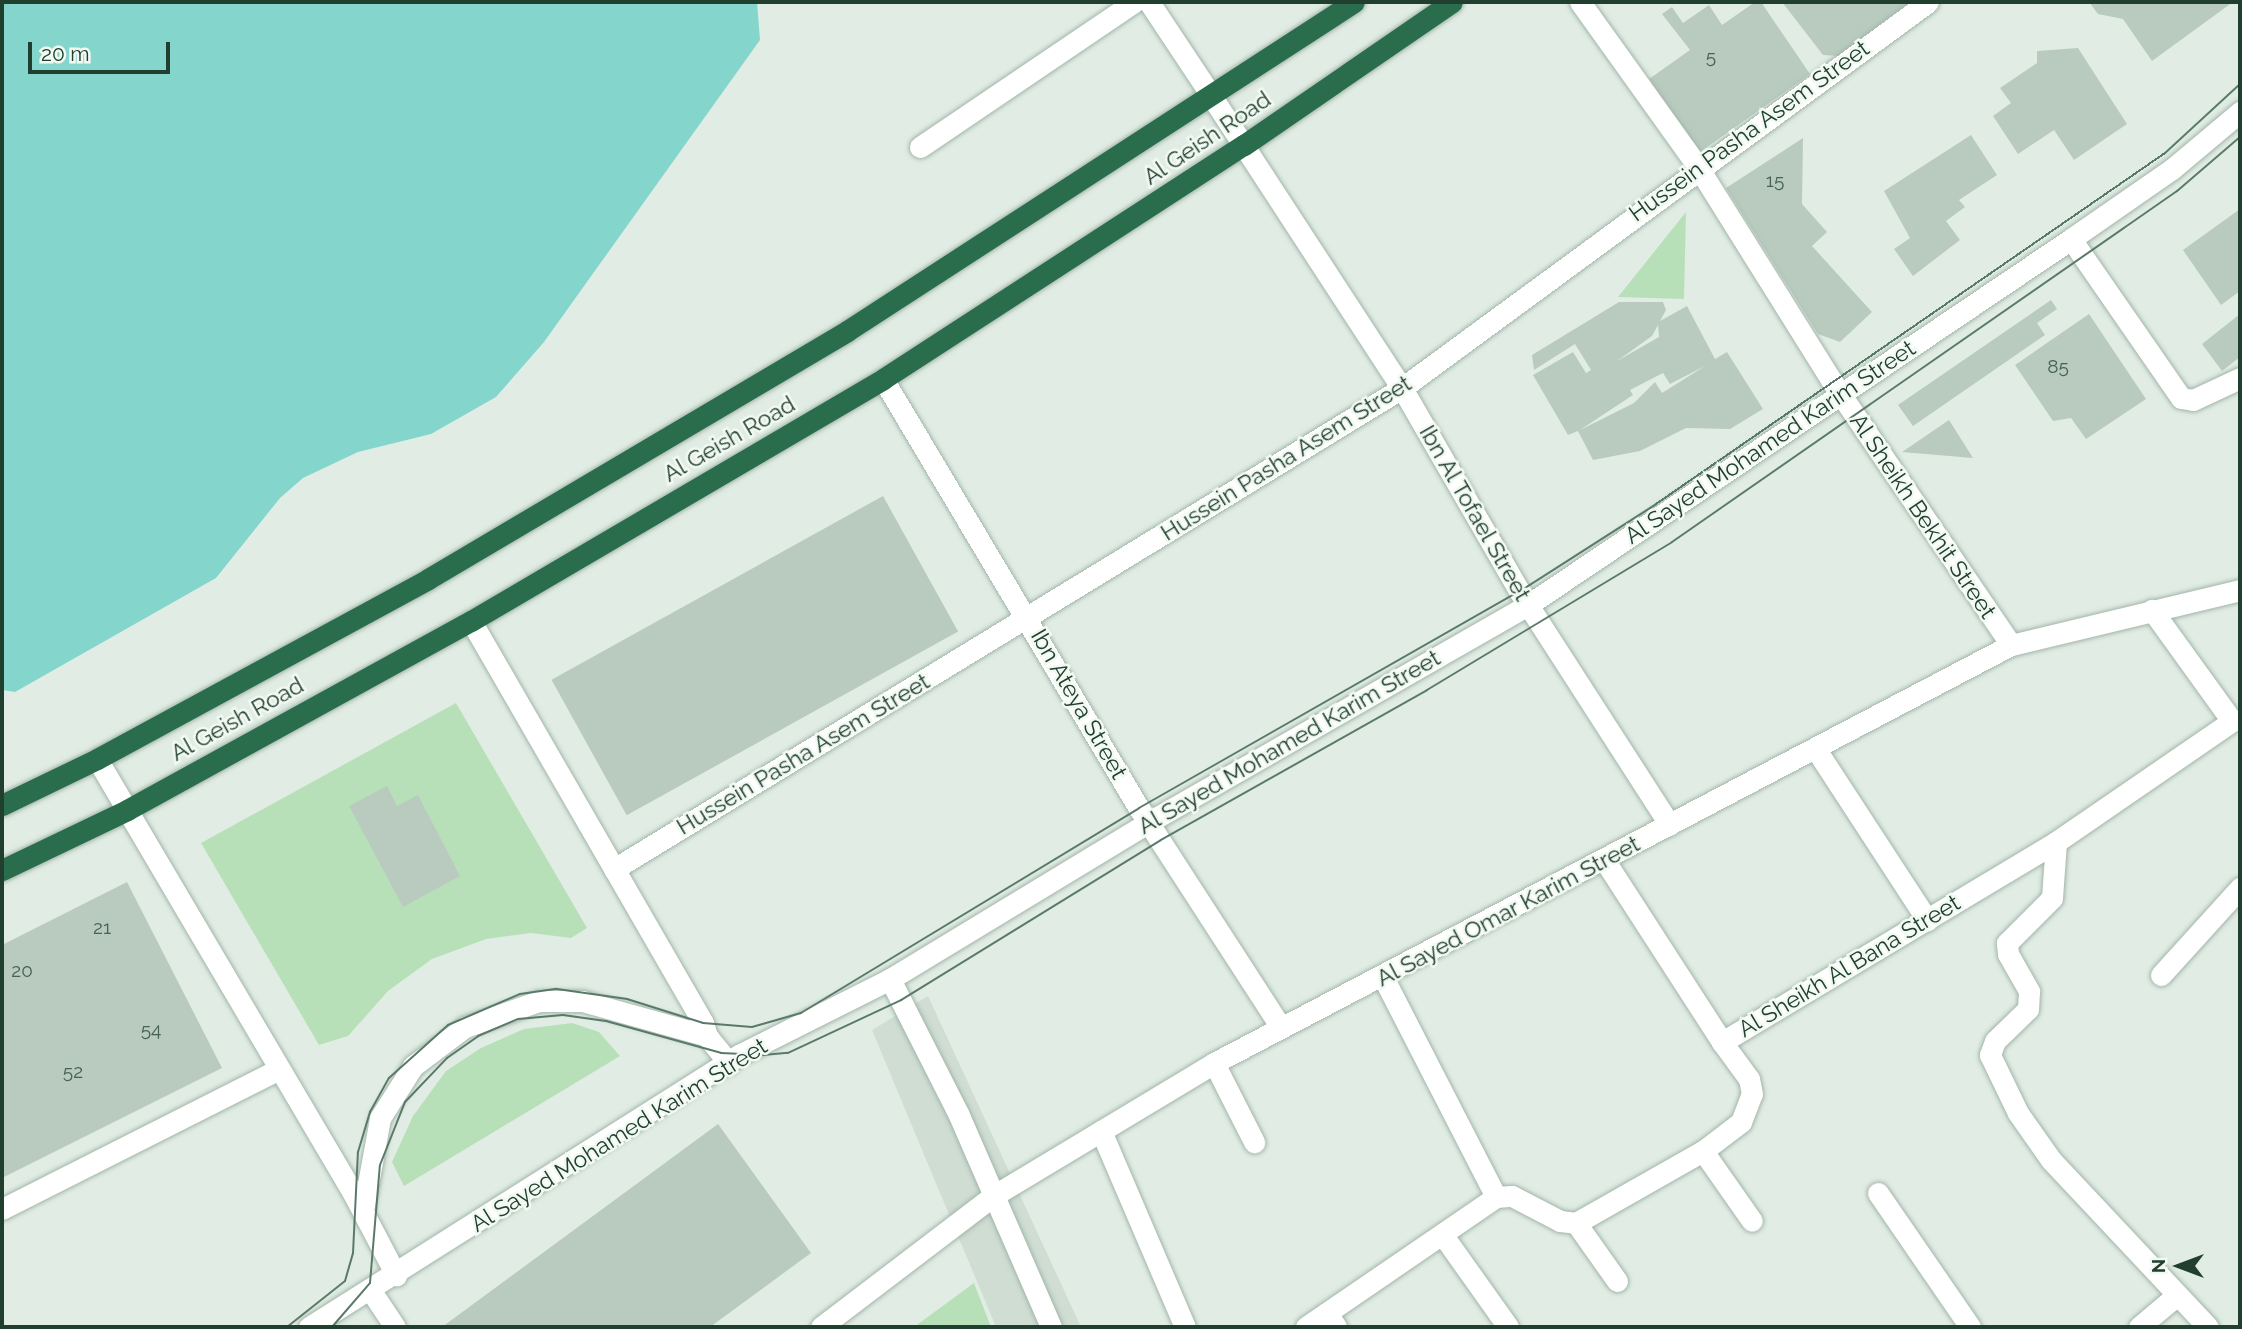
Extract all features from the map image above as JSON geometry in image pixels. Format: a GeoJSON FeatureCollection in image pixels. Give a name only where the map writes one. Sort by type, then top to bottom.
{"type":"FeatureCollection","features":[{"type":"Feature","properties":{"kind":"highway","name":"Al Geish Road"},"geometry":{"type":"LineString","coordinates":[[2,805],[97,760],[428,579],[847,331],[1212,97],[1353,2]]}},
{"type":"Feature","properties":{"kind":"highway","name":"Al Geish Road"},"geometry":{"type":"LineString","coordinates":[[2,870],[127,810],[471,621],[883,379],[1244,145],[1452,2]]}},
{"type":"Feature","properties":{"kind":"street"},"geometry":{"type":"LineString","coordinates":[[920,147],[1134,2]]}},
{"type":"Feature","properties":{"kind":"street","name":"Ibn Al Tofael Street"},"geometry":{"type":"LineString","coordinates":[[1149,2],[1402,388],[1528,606],[1670,825]]}},
{"type":"Feature","properties":{"kind":"street","name":"Al Sheikh Bekhit Street"},"geometry":{"type":"LineString","coordinates":[[1580,2],[1698,167],[1839,393],[2011,646]]}},
{"type":"Feature","properties":{"kind":"street","name":"Hussein Pasha Asem Street"},"geometry":{"type":"LineString","coordinates":[[614,869],[1402,388],[1698,167],[1928,2]]}},
{"type":"Feature","properties":{"kind":"street","name":"Al Sayed Mohamed Karim Street"},"geometry":{"type":"LineString","coordinates":[[309,1327],[371,1291],[729,1063],[890,979],[1149,822],[1528,606],[2172,169],[2240,112]]}},
{"type":"Feature","properties":{"kind":"street"},"geometry":{"type":"LineString","coordinates":[[2071,239],[2181,398],[2193,400],[2240,378]]}},
{"type":"Feature","properties":{"kind":"street","name":"Ibn Ateya Street"},"geometry":{"type":"LineString","coordinates":[[883,379],[1149,822],[1280,1026]]}},
{"type":"Feature","properties":{"kind":"street","name":"Al Sayed Omar Karim Street"},"geometry":{"type":"LineString","coordinates":[[821,1327],[993,1196],[1214,1063],[1280,1026],[1383,977],[1670,825],[1817,751],[2011,646],[2240,590]]}},
{"type":"Feature","properties":{"kind":"street"},"geometry":{"type":"LineString","coordinates":[[2152,610],[2236,726]]}},
{"type":"Feature","properties":{"kind":"street"},"geometry":{"type":"LineString","coordinates":[[471,621],[704,1023],[707,1036],[729,1063]]}},
{"type":"Feature","properties":{"kind":"street","name":"Al Sheikh Al Bana Street"},"geometry":{"type":"LineString","coordinates":[[1576,1223],[1703,1151],[1741,1122],[1752,1094],[1749,1079],[1723,1042],[2056,842],[2236,726]]}},
{"type":"Feature","properties":{"kind":"street"},"geometry":{"type":"LineString","coordinates":[[1817,751],[1927,920]]}},
{"type":"Feature","properties":{"kind":"street"},"geometry":{"type":"LineString","coordinates":[[97,760],[363,1211],[396,1275]]}},
{"type":"Feature","properties":{"kind":"street"},"geometry":{"type":"LineString","coordinates":[[2056,842],[2056,880],[2052,898],[2007,943],[2008,954],[2029,991],[2028,1009],[1995,1041],[1990,1055],[2018,1113],[2051,1160],[2208,1327]]}},
{"type":"Feature","properties":{"kind":"street"},"geometry":{"type":"LineString","coordinates":[[1605,860],[1723,1042]]}},
{"type":"Feature","properties":{"kind":"street"},"geometry":{"type":"LineString","coordinates":[[2161,975],[2240,888]]}},
{"type":"Feature","properties":{"kind":"street"},"geometry":{"type":"LineString","coordinates":[[1383,977],[1496,1197]]}},
{"type":"Feature","properties":{"kind":"street"},"geometry":{"type":"LineString","coordinates":[[890,979],[958,1113],[1051,1327]]}},
{"type":"Feature","properties":{"kind":"street","name":"Al Sayed Mohamed Karim Street"},"geometry":{"type":"LineString","coordinates":[[363,1211],[380,1118],[413,1066],[465,1027],[539,1001],[582,1001],[707,1036]]}},
{"type":"Feature","properties":{"kind":"street"},"geometry":{"type":"LineString","coordinates":[[1214,1063],[1254,1142]]}},
{"type":"Feature","properties":{"kind":"street"},"geometry":{"type":"LineString","coordinates":[[2,1209],[277,1069]]}},
{"type":"Feature","properties":{"kind":"street"},"geometry":{"type":"LineString","coordinates":[[1101,1130],[1185,1327]]}},
{"type":"Feature","properties":{"kind":"street"},"geometry":{"type":"LineString","coordinates":[[1703,1151],[1752,1221]]}},
{"type":"Feature","properties":{"kind":"street"},"geometry":{"type":"LineString","coordinates":[[1878,1193],[1970,1327]]}},
{"type":"Feature","properties":{"kind":"street"},"geometry":{"type":"LineString","coordinates":[[1306,1327],[1331,1320],[1442,1234],[1496,1197],[1512,1196],[1560,1222],[1576,1223],[1618,1281]]}},
{"type":"Feature","properties":{"kind":"street"},"geometry":{"type":"LineString","coordinates":[[1442,1234],[1508,1327]]}},
{"type":"Feature","properties":{"kind":"street"},"geometry":{"type":"LineString","coordinates":[[371,1291],[395,1327]]}},
{"type":"Feature","properties":{"kind":"street"},"geometry":{"type":"LineString","coordinates":[[2139,1327],[2176,1296]]}},
{"type":"Feature","properties":{"kind":"shaded area"},"geometry":{"type":"Polygon","coordinates":[[[928,996],[1081,1327],[996,1327],[872,1030],[928,996]]]}},
{"type":"Feature","properties":{"kind":"green space"},"geometry":{"type":"Polygon","coordinates":[[[1686,212],[1684,299],[1618,297],[1686,212]]]}},
{"type":"Feature","properties":{"kind":"green space"},"geometry":{"type":"Polygon","coordinates":[[[456,703],[587,928],[571,938],[531,933],[486,939],[432,959],[388,991],[348,1036],[319,1045],[201,843],[456,703]]]}},
{"type":"Feature","properties":{"kind":"green space"},"geometry":{"type":"Polygon","coordinates":[[[572,1023],[599,1032],[620,1056],[404,1186],[392,1162],[413,1116],[446,1071],[481,1048],[524,1029],[572,1023]]]}},
{"type":"Feature","properties":{"kind":"green space"},"geometry":{"type":"Polygon","coordinates":[[[974,1283],[991,1327],[914,1327],[974,1283]]]}},
{"type":"Feature","properties":{"kind":"water"},"geometry":{"type":"Polygon","coordinates":[[[2,2],[757,2],[760,40],[544,342],[496,397],[431,434],[358,452],[303,478],[280,498],[216,578],[15,692],[2,690],[2,2]]]}},
{"type":"Feature","properties":{"kind":"building"},"geometry":{"type":"Polygon","coordinates":[[[1755,2],[1761,2],[1810,74],[1700,152],[1649,79],[1690,50],[1662,14],[1672,7],[1683,23],[1709,5],[1722,25],[1755,2]]]}},
{"type":"Feature","properties":{"kind":"building"},"geometry":{"type":"Polygon","coordinates":[[[1782,2],[1910,2],[1839,56],[1823,55],[1782,2]]]}},
{"type":"Feature","properties":{"kind":"building"},"geometry":{"type":"Polygon","coordinates":[[[2089,2],[2233,2],[2152,61],[2123,19],[2098,14],[2089,2]]]}},
{"type":"Feature","properties":{"kind":"building"},"geometry":{"type":"Polygon","coordinates":[[[2078,48],[2127,124],[2074,160],[2054,130],[2018,154],[1993,116],[2011,103],[2000,88],[2037,63],[2037,51],[2078,48]]]}},
{"type":"Feature","properties":{"kind":"building"},"geometry":{"type":"Polygon","coordinates":[[[1971,135],[1997,175],[1959,200],[1965,207],[1946,221],[1960,240],[1913,276],[1894,249],[1910,238],[1884,191],[1971,135]]]}},
{"type":"Feature","properties":{"kind":"building"},"geometry":{"type":"Polygon","coordinates":[[[1803,138],[1802,204],[1827,232],[1812,246],[1872,312],[1840,342],[1818,334],[1726,188],[1803,138]]]}},
{"type":"Feature","properties":{"kind":"building"},"geometry":{"type":"Polygon","coordinates":[[[2240,209],[2240,291],[2221,305],[2183,250],[2240,209]]]}},
{"type":"Feature","properties":{"kind":"building"},"geometry":{"type":"Polygon","coordinates":[[[2051,300],[2057,309],[2037,323],[2045,335],[1913,426],[1898,405],[2051,300]]]}},
{"type":"Feature","properties":{"kind":"building"},"geometry":{"type":"Polygon","coordinates":[[[1619,302],[1663,302],[1666,310],[1660,321],[1687,306],[1715,359],[1727,352],[1763,409],[1730,429],[1686,428],[1640,451],[1593,460],[1578,431],[1568,435],[1533,375],[1573,352],[1586,373],[1591,370],[1575,344],[1534,370],[1532,355],[1619,302]],[[1658,325],[1652,336],[1617,361],[1659,337],[1658,325]],[[1705,366],[1670,384],[1663,373],[1630,390],[1633,395],[1580,430],[1634,403],[1655,382],[1662,393],[1705,366]]]}},
{"type":"Feature","properties":{"kind":"building"},"geometry":{"type":"Polygon","coordinates":[[[2089,314],[2146,399],[2086,439],[2071,418],[2053,421],[2015,365],[2089,314]]]}},
{"type":"Feature","properties":{"kind":"building"},"geometry":{"type":"Polygon","coordinates":[[[2240,314],[2240,357],[2222,371],[2202,344],[2240,314]]]}},
{"type":"Feature","properties":{"kind":"building"},"geometry":{"type":"Polygon","coordinates":[[[1949,420],[1973,458],[1902,452],[1949,420]]]}},
{"type":"Feature","properties":{"kind":"building"},"geometry":{"type":"Polygon","coordinates":[[[883,496],[958,632],[627,815],[552,680],[883,496]]]}},
{"type":"Feature","properties":{"kind":"building"},"geometry":{"type":"Polygon","coordinates":[[[387,786],[397,806],[418,795],[460,876],[403,907],[349,806],[387,786]]]}},
{"type":"Feature","properties":{"kind":"building"},"geometry":{"type":"Polygon","coordinates":[[[127,882],[222,1068],[2,1178],[2,945],[127,882]]]}},
{"type":"Feature","properties":{"kind":"building"},"geometry":{"type":"Polygon","coordinates":[[[718,1124],[811,1253],[710,1327],[442,1327],[718,1124]]]}},
{"type":"Feature","properties":{"kind":"tram line"},"geometry":{"type":"LineString","coordinates":[[287,1327],[345,1281],[353,1253],[358,1152],[370,1112],[389,1078],[448,1025],[520,994],[557,989],[627,999],[703,1023],[752,1027],[801,1013],[1139,808],[1528,586],[1656,504],[2165,153],[2240,84]]}},
{"type":"Feature","properties":{"kind":"tram line"},"geometry":{"type":"LineString","coordinates":[[332,1327],[370,1283],[380,1165],[405,1102],[447,1058],[478,1036],[518,1019],[563,1015],[606,1021],[721,1053],[788,1053],[901,1000],[1161,840],[1427,690],[1672,542],[2177,191],[2240,137]]}}]}
